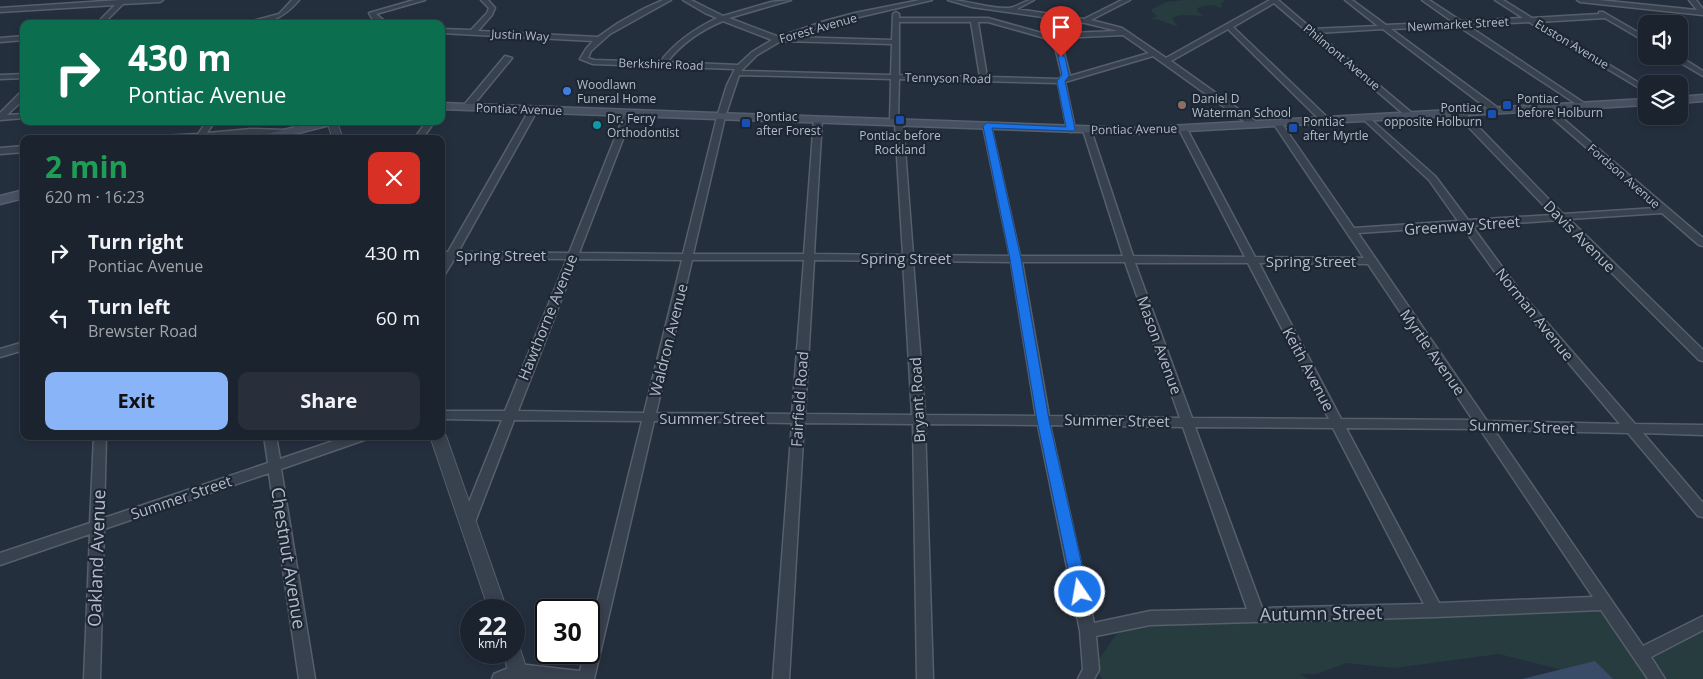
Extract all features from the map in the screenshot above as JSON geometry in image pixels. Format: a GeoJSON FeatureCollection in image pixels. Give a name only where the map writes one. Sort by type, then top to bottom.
{"type":"FeatureCollection","features":[{"type":"Feature","properties":{"kind":"main road"},"geometry":{"type":"LineString","coordinates":[[1688,99],[1703,98]]}},
{"type":"Feature","properties":{"kind":"main road","name":"Pontiac Avenue"},"geometry":{"type":"LineString","coordinates":[[445,106],[1133,131],[1638,102]]}},
{"type":"Feature","properties":{"kind":"main road"},"geometry":{"type":"LineString","coordinates":[[277,135],[285,133],[298,125]]}},
{"type":"Feature","properties":{"kind":"main road"},"geometry":{"type":"LineString","coordinates":[[0,200],[20,195]]}},
{"type":"Feature","properties":{"kind":"street"},"geometry":{"type":"LineString","coordinates":[[0,10],[160,0]]}},
{"type":"Feature","properties":{"kind":"street"},"geometry":{"type":"LineString","coordinates":[[260,20],[281,15],[296,0]]}},
{"type":"Feature","properties":{"kind":"street"},"geometry":{"type":"LineString","coordinates":[[379,20],[372,13],[422,0]]}},
{"type":"Feature","properties":{"kind":"street"},"geometry":{"type":"LineString","coordinates":[[472,33],[490,14],[492,8],[484,0]]}},
{"type":"Feature","properties":{"kind":"street"},"geometry":{"type":"LineString","coordinates":[[600,39],[624,21],[668,0]]}},
{"type":"Feature","properties":{"kind":"street"},"geometry":{"type":"LineString","coordinates":[[686,0],[724,19],[777,39],[895,42]]}},
{"type":"Feature","properties":{"kind":"street"},"geometry":{"type":"LineString","coordinates":[[662,64],[672,50],[691,35],[724,19],[757,7],[788,0]]}},
{"type":"Feature","properties":{"kind":"street","name":"Forest Avenue"},"geometry":{"type":"LineString","coordinates":[[721,117],[738,70],[745,60],[757,50],[777,39],[815,26],[929,0]]}},
{"type":"Feature","properties":{"kind":"street"},"geometry":{"type":"LineString","coordinates":[[951,0],[1085,21],[1114,27],[1127,32],[1255,125]]}},
{"type":"Feature","properties":{"kind":"street"},"geometry":{"type":"LineString","coordinates":[[1011,10],[1031,0]]}},
{"type":"Feature","properties":{"kind":"street"},"geometry":{"type":"LineString","coordinates":[[1085,21],[1127,0]]}},
{"type":"Feature","properties":{"kind":"street"},"geometry":{"type":"LineString","coordinates":[[1166,61],[1274,0]]}},
{"type":"Feature","properties":{"kind":"street","name":"Philmont Avenue"},"geometry":{"type":"LineString","coordinates":[[1274,0],[1409,114]]}},
{"type":"Feature","properties":{"kind":"street"},"geometry":{"type":"LineString","coordinates":[[1348,0],[1495,110]]}},
{"type":"Feature","properties":{"kind":"street"},"geometry":{"type":"LineString","coordinates":[[1426,0],[1581,105]]}},
{"type":"Feature","properties":{"kind":"street","name":"Euston Avenue"},"geometry":{"type":"LineString","coordinates":[[1498,0],[1638,85]]}},
{"type":"Feature","properties":{"kind":"street"},"geometry":{"type":"LineString","coordinates":[[1580,0],[1703,13]]}},
{"type":"Feature","properties":{"kind":"street"},"geometry":{"type":"LineString","coordinates":[[1580,0],[1638,35]]}},
{"type":"Feature","properties":{"kind":"street"},"geometry":{"type":"LineString","coordinates":[[1692,0],[1703,13]]}},
{"type":"Feature","properties":{"kind":"street"},"geometry":{"type":"LineString","coordinates":[[103,20],[123,1]]}},
{"type":"Feature","properties":{"kind":"street","name":"Bryant Road"},"geometry":{"type":"LineString","coordinates":[[895,8],[896,122],[908,258],[919,421],[926,679]]}},
{"type":"Feature","properties":{"kind":"street","name":"Newmarket Street"},"geometry":{"type":"LineString","coordinates":[[1311,31],[1606,16]]}},
{"type":"Feature","properties":{"kind":"street"},"geometry":{"type":"LineString","coordinates":[[896,20],[995,21],[1045,36],[1127,32]]}},
{"type":"Feature","properties":{"kind":"street"},"geometry":{"type":"LineString","coordinates":[[974,20],[984,79]]}},
{"type":"Feature","properties":{"kind":"street"},"geometry":{"type":"LineString","coordinates":[[1228,26],[1325,120]]}},
{"type":"Feature","properties":{"kind":"street","name":"Justin Way"},"geometry":{"type":"LineString","coordinates":[[445,31],[600,39]]}},
{"type":"Feature","properties":{"kind":"street"},"geometry":{"type":"LineString","coordinates":[[1056,36],[1066,76],[1061,81],[1071,129]]}},
{"type":"Feature","properties":{"kind":"street"},"geometry":{"type":"LineString","coordinates":[[0,40],[20,38]]}},
{"type":"Feature","properties":{"kind":"street","name":"Berkshire Road"},"geometry":{"type":"LineString","coordinates":[[600,39],[587,52],[584,58],[593,62],[662,64],[738,70]]}},
{"type":"Feature","properties":{"kind":"street","name":"Tennyson Road"},"geometry":{"type":"LineString","coordinates":[[738,70],[896,77],[1061,81],[1156,53]]}},
{"type":"Feature","properties":{"kind":"street"},"geometry":{"type":"LineString","coordinates":[[467,107],[508,58]]}},
{"type":"Feature","properties":{"kind":"street"},"geometry":{"type":"LineString","coordinates":[[1688,65],[1703,74]]}},
{"type":"Feature","properties":{"kind":"street"},"geometry":{"type":"LineString","coordinates":[[0,78],[20,76]]}},
{"type":"Feature","properties":{"kind":"street"},"geometry":{"type":"LineString","coordinates":[[0,117],[20,98]]}},
{"type":"Feature","properties":{"kind":"street","name":"Fordson Avenue"},"geometry":{"type":"LineString","coordinates":[[1545,108],[1703,243]]}},
{"type":"Feature","properties":{"kind":"street"},"geometry":{"type":"LineString","coordinates":[[446,255],[534,109]]}},
{"type":"Feature","properties":{"kind":"street","name":"Davis Avenue"},"geometry":{"type":"LineString","coordinates":[[1459,112],[1562,218],[1703,357]]}},
{"type":"Feature","properties":{"kind":"street","name":"Hawthorne Avenue"},"geometry":{"type":"LineString","coordinates":[[468,522],[508,416],[629,113]]}},
{"type":"Feature","properties":{"kind":"street"},"geometry":{"type":"LineString","coordinates":[[0,117],[20,116]]}},
{"type":"Feature","properties":{"kind":"street","name":"Waldron Avenue"},"geometry":{"type":"LineString","coordinates":[[586,679],[721,117]]}},
{"type":"Feature","properties":{"kind":"street","name":"Norman Avenue"},"geometry":{"type":"LineString","coordinates":[[1367,118],[1432,178],[1518,296],[1703,512]]}},
{"type":"Feature","properties":{"kind":"street","name":"Fairfield Road"},"geometry":{"type":"LineString","coordinates":[[781,679],[818,120]]}},
{"type":"Feature","properties":{"kind":"street","name":"Myrtle Avenue"},"geometry":{"type":"LineString","coordinates":[[1277,123],[1657,679]]}},
{"type":"Feature","properties":{"kind":"street"},"geometry":{"type":"LineString","coordinates":[[987,126],[1016,259],[1043,420],[1088,631],[1091,670],[1086,679]]}},
{"type":"Feature","properties":{"kind":"street","name":"Keith Avenue"},"geometry":{"type":"LineString","coordinates":[[1183,128],[1435,610]]}},
{"type":"Feature","properties":{"kind":"street","name":"Mason Avenue"},"geometry":{"type":"LineString","coordinates":[[1087,130],[1129,260],[1257,615]]}},
{"type":"Feature","properties":{"kind":"street"},"geometry":{"type":"LineString","coordinates":[[219,135],[260,131],[285,133]]}},
{"type":"Feature","properties":{"kind":"street"},"geometry":{"type":"LineString","coordinates":[[0,151],[20,149]]}},
{"type":"Feature","properties":{"kind":"street","name":"Greenway Street"},"geometry":{"type":"LineString","coordinates":[[1350,231],[1664,210]]}},
{"type":"Feature","properties":{"kind":"street","name":"Spring Street"},"geometry":{"type":"LineString","coordinates":[[446,255],[1371,261]]}},
{"type":"Feature","properties":{"kind":"street"},"geometry":{"type":"LineString","coordinates":[[0,353],[20,347]]}},
{"type":"Feature","properties":{"kind":"street","name":"Summer Street"},"geometry":{"type":"LineString","coordinates":[[445,415],[919,421],[1187,421],[1703,430]]}},
{"type":"Feature","properties":{"kind":"street","name":"Oakland Avenue"},"geometry":{"type":"LineString","coordinates":[[92,679],[100,440]]}},
{"type":"Feature","properties":{"kind":"street","name":"Chestnut Avenue"},"geometry":{"type":"LineString","coordinates":[[271,440],[307,679]]}},
{"type":"Feature","properties":{"kind":"street","name":"Summer Street"},"geometry":{"type":"LineString","coordinates":[[0,559],[274,464],[350,440]]}},
{"type":"Feature","properties":{"kind":"street"},"geometry":{"type":"LineString","coordinates":[[439,440],[494,599]]}},
{"type":"Feature","properties":{"kind":"street","name":"Autumn Street"},"geometry":{"type":"LineString","coordinates":[[1088,631],[1150,618],[1435,610],[1604,602]]}},
{"type":"Feature","properties":{"kind":"street"},"geometry":{"type":"LineString","coordinates":[[1640,655],[1703,623]]}},
{"type":"Feature","properties":{"kind":"street"},"geometry":{"type":"LineString","coordinates":[[513,676],[581,679]]}},
{"type":"Feature","properties":{"kind":"green space"},"geometry":{"type":"Polygon","coordinates":[[[1225,0],[1221,4],[1222,8],[1211,5],[1197,8],[1198,12],[1204,16],[1180,15],[1172,18],[1178,27],[1151,19],[1157,16],[1152,12],[1152,9],[1167,2],[1225,0]]]}},
{"type":"Feature","properties":{"kind":"green space"},"geometry":{"type":"Polygon","coordinates":[[[1602,603],[1640,652],[1703,621],[1703,679],[1585,679],[1579,674],[1499,654],[1394,668],[1346,663],[1317,674],[1299,674],[1309,679],[1103,679],[1094,667],[1115,636],[1128,626],[1602,603]]]}},
{"type":"Feature","properties":{"kind":"water"},"geometry":{"type":"Polygon","coordinates":[[[1595,661],[1613,679],[1522,679],[1595,661]]]}},
{"type":"Feature","properties":{"kind":"place","name":"Woodlawn Funeral Home"},"geometry":{"type":"Point","coordinates":[567,91]}},
{"type":"Feature","properties":{"kind":"place","name":"Daniel D Waterman School"},"geometry":{"type":"Point","coordinates":[1182,105]}},
{"type":"Feature","properties":{"kind":"place","name":"Pontiac before Holburn"},"geometry":{"type":"Point","coordinates":[1507,105]}},
{"type":"Feature","properties":{"kind":"place","name":"Pontiac opposite Holburn"},"geometry":{"type":"Point","coordinates":[1492,114]}},
{"type":"Feature","properties":{"kind":"place","name":"Pontiac before Rockland"},"geometry":{"type":"Point","coordinates":[900,120]}},
{"type":"Feature","properties":{"kind":"place","name":"Pontiac after Forest"},"geometry":{"type":"Point","coordinates":[746,123]}},
{"type":"Feature","properties":{"kind":"place","name":"Dr. Ferry Orthodontist"},"geometry":{"type":"Point","coordinates":[597,125]}},
{"type":"Feature","properties":{"kind":"place","name":"Pontiac after Myrtle"},"geometry":{"type":"Point","coordinates":[1293,128]}},
{"type":"Feature","properties":{"kind":"route"},"geometry":{"type":"LineString","coordinates":[[1061,57],[1066,76],[1061,81],[1071,129],[987,126],[1016,259],[1043,420],[1080,592]]}}]}
